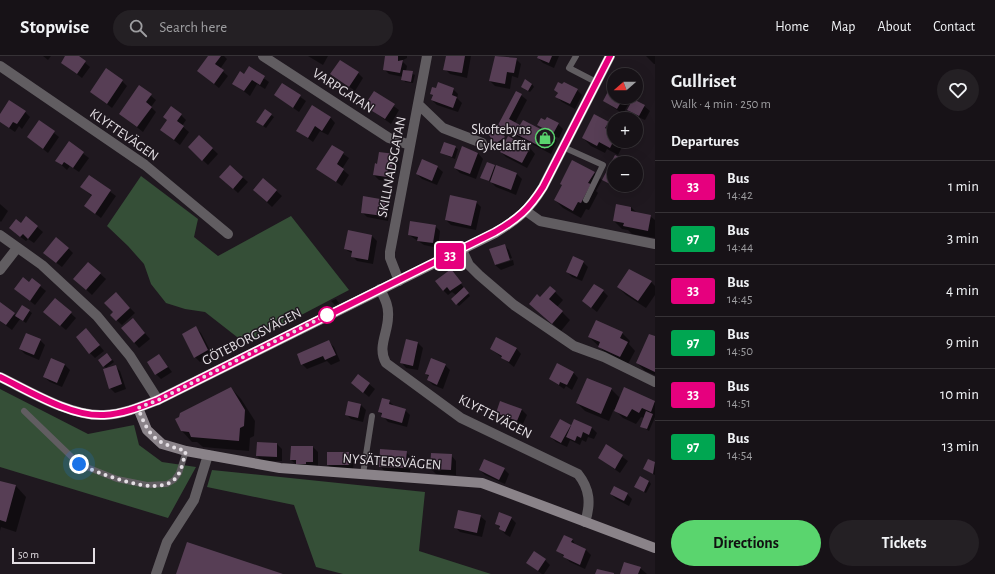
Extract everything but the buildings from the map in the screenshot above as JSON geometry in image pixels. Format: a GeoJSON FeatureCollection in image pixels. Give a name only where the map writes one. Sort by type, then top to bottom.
{"type":"FeatureCollection","features":[{"type":"Feature","properties":{"kind":"street","name":"VARPGATAN"},"geometry":{"type":"LineString","coordinates":[[263,56],[389,138],[410,145]]}},
{"type":"Feature","properties":{"kind":"street","name":"SKILLNADSGATAN"},"geometry":{"type":"LineString","coordinates":[[399,281],[390,258],[390,252],[427,56]]}},
{"type":"Feature","properties":{"kind":"street","name":"GÖTEBORGSVÄGEN"},"geometry":{"type":"LineString","coordinates":[[0,377],[49,401],[84,413],[102,415],[123,413],[158,400],[380,289],[462,250],[516,220],[526,212],[543,187],[610,56]]}},
{"type":"Feature","properties":{"kind":"street","name":"KLYFTEVÄGEN"},"geometry":{"type":"LineString","coordinates":[[0,66],[144,165],[228,234]]}},
{"type":"Feature","properties":{"kind":"street"},"geometry":{"type":"LineString","coordinates":[[418,104],[443,128],[482,142]]}},
{"type":"Feature","properties":{"kind":"street"},"geometry":{"type":"LineString","coordinates":[[526,212],[540,221],[655,244]]}},
{"type":"Feature","properties":{"kind":"street"},"geometry":{"type":"LineString","coordinates":[[0,235],[42,265],[97,316],[130,356],[158,400]]}},
{"type":"Feature","properties":{"kind":"street"},"geometry":{"type":"LineString","coordinates":[[0,270],[17,248]]}},
{"type":"Feature","properties":{"kind":"street"},"geometry":{"type":"LineString","coordinates":[[462,250],[469,265],[478,275],[514,305],[574,346],[604,357],[655,382]]}},
{"type":"Feature","properties":{"kind":"street","name":"KLYFTEVÄGEN"},"geometry":{"type":"LineString","coordinates":[[380,289],[388,306],[388,318],[381,350],[386,363],[461,418],[578,474],[589,492],[588,510],[585,522]]}},
{"type":"Feature","properties":{"kind":"street","name":"NYSÄTERSVÄGEN"},"geometry":{"type":"LineString","coordinates":[[138,408],[147,430],[152,437],[162,444],[186,451],[280,468],[482,483],[655,548]]}},
{"type":"Feature","properties":{"kind":"street"},"geometry":{"type":"LineString","coordinates":[[156,574],[167,542],[194,500],[208,454]]}},
{"type":"Feature","properties":{"kind":"lane"},"geometry":{"type":"LineString","coordinates":[[576,56],[569,68],[596,82]]}},
{"type":"Feature","properties":{"kind":"lane"},"geometry":{"type":"LineString","coordinates":[[563,147],[602,166],[586,200]]}},
{"type":"Feature","properties":{"kind":"lane"},"geometry":{"type":"LineString","coordinates":[[24,411],[79,464],[117,479],[147,485],[167,484],[174,480],[179,473],[186,451]]}},
{"type":"Feature","properties":{"kind":"lane"},"geometry":{"type":"LineString","coordinates":[[363,474],[372,416]]}},
{"type":"Feature","properties":{"kind":"green space"},"geometry":{"type":"Polygon","coordinates":[[[141,176],[198,219],[194,237],[218,256],[291,216],[349,290],[246,344],[205,312],[185,309],[166,303],[151,284],[144,264],[107,226],[141,176]]]}},
{"type":"Feature","properties":{"kind":"green space"},"geometry":{"type":"Polygon","coordinates":[[[0,389],[88,434],[134,425],[139,445],[162,462],[196,467],[168,518],[0,467],[0,389]]]}},
{"type":"Feature","properties":{"kind":"green space"},"geometry":{"type":"Polygon","coordinates":[[[212,470],[425,492],[419,551],[491,574],[343,574],[316,567],[294,505],[207,487],[212,470]]]}},
{"type":"Feature","properties":{"kind":"bus line","name":"33"},"geometry":{"type":"LineString","coordinates":[[0,377],[66,408],[84,413],[102,415],[123,413],[158,400],[495,232],[516,220],[526,212],[533,203],[543,187],[610,56]]}},
{"type":"Feature","properties":{"kind":"place","name":"Skoftebyns Cykelaffär"},"geometry":{"type":"Point","coordinates":[545,138]}},
{"type":"Feature","properties":{"kind":"route"},"geometry":{"type":"LineString","coordinates":[[79,464],[117,479],[147,485],[159,486],[174,480],[179,473],[186,451],[162,444],[152,437],[147,430],[138,408],[158,400],[327,315]]}}]}
